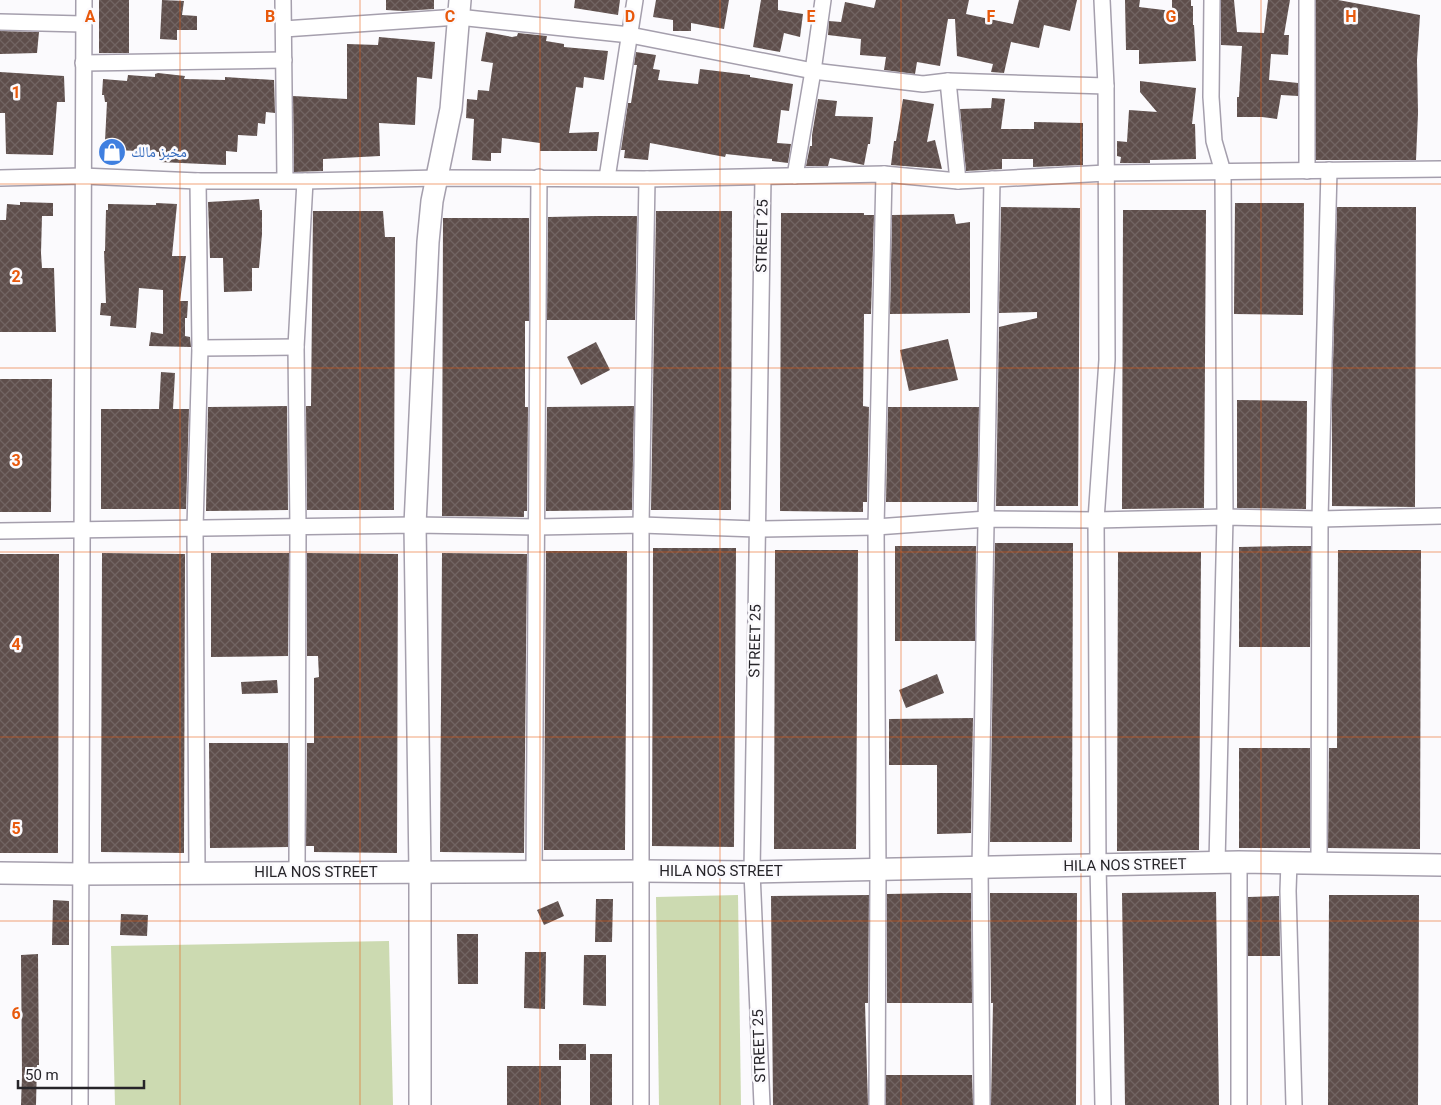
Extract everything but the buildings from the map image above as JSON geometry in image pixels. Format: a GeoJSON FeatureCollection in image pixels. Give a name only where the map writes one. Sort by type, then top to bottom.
{"type":"FeatureCollection","features":[{"type":"Feature","properties":{"kind":"street"},"geometry":{"type":"LineString","coordinates":[[80,1105],[84,0]]}},
{"type":"Feature","properties":{"kind":"street"},"geometry":{"type":"LineString","coordinates":[[283,0],[285,180]]}},
{"type":"Feature","properties":{"kind":"street"},"geometry":{"type":"LineString","coordinates":[[607,178],[635,0]]}},
{"type":"Feature","properties":{"kind":"street"},"geometry":{"type":"LineString","coordinates":[[794,176],[813,71],[823,0]]}},
{"type":"Feature","properties":{"kind":"street"},"geometry":{"type":"LineString","coordinates":[[1102,0],[1106,86],[1107,360],[1096,520],[1098,865],[1103,1105]]}},
{"type":"Feature","properties":{"kind":"street"},"geometry":{"type":"LineString","coordinates":[[1212,0],[1212,115],[1214,141],[1223,172],[1225,517],[1217,863]]}},
{"type":"Feature","properties":{"kind":"street"},"geometry":{"type":"LineString","coordinates":[[1307,0],[1308,171]]}},
{"type":"Feature","properties":{"kind":"street"},"geometry":{"type":"LineString","coordinates":[[284,29],[459,8],[630,35],[813,71],[923,84],[948,81],[1106,86]]}},
{"type":"Feature","properties":{"kind":"street"},"geometry":{"type":"LineString","coordinates":[[420,1105],[420,872],[415,525],[428,242],[432,201],[451,109],[459,8]]}},
{"type":"Feature","properties":{"kind":"street"},"geometry":{"type":"LineString","coordinates":[[0,22],[83,24]]}},
{"type":"Feature","properties":{"kind":"street"},"geometry":{"type":"LineString","coordinates":[[83,63],[284,60]]}},
{"type":"Feature","properties":{"kind":"street"},"geometry":{"type":"LineString","coordinates":[[948,81],[958,181]]}},
{"type":"Feature","properties":{"kind":"street"},"geometry":{"type":"LineString","coordinates":[[0,178],[82,176],[198,181],[305,181],[438,178],[647,179],[884,174],[958,181],[1106,173],[1441,169]]}},
{"type":"Feature","properties":{"kind":"street"},"geometry":{"type":"LineString","coordinates":[[1319,862],[1320,519],[1329,170]]}},
{"type":"Feature","properties":{"kind":"street"},"geometry":{"type":"LineString","coordinates":[[877,1105],[876,527],[884,174]]}},
{"type":"Feature","properties":{"kind":"street","name":"STREET 25"},"geometry":{"type":"LineString","coordinates":[[762,1105],[752,872],[763,177]]}},
{"type":"Feature","properties":{"kind":"street"},"geometry":{"type":"LineString","coordinates":[[534,871],[539,178]]}},
{"type":"Feature","properties":{"kind":"street"},"geometry":{"type":"LineString","coordinates":[[641,1105],[641,525],[647,179]]}},
{"type":"Feature","properties":{"kind":"street"},"geometry":{"type":"LineString","coordinates":[[982,1105],[980,868],[992,179]]}},
{"type":"Feature","properties":{"kind":"street"},"geometry":{"type":"LineString","coordinates":[[197,873],[195,528],[200,348],[198,181]]}},
{"type":"Feature","properties":{"kind":"street"},"geometry":{"type":"LineString","coordinates":[[297,872],[298,528],[296,347],[305,181]]}},
{"type":"Feature","properties":{"kind":"street"},"geometry":{"type":"LineString","coordinates":[[200,348],[296,347]]}},
{"type":"Feature","properties":{"kind":"street"},"geometry":{"type":"LineString","coordinates":[[0,531],[415,525],[536,527],[641,525],[757,529],[876,527],[987,519],[1096,520],[1225,517],[1320,519],[1441,516]]}},
{"type":"Feature","properties":{"kind":"street"},"geometry":{"type":"LineString","coordinates":[[1239,862],[1239,1105]]}},
{"type":"Feature","properties":{"kind":"street","name":"HILA NOS STREET"},"geometry":{"type":"LineString","coordinates":[[0,873],[752,872],[1239,862],[1441,865]]}},
{"type":"Feature","properties":{"kind":"street"},"geometry":{"type":"LineString","coordinates":[[1289,862],[1288,891],[1294,1105]]}},
{"type":"Feature","properties":{"kind":"green space"},"geometry":{"type":"Polygon","coordinates":[[[738,895],[741,1105],[659,1105],[656,897],[738,895]]]}},
{"type":"Feature","properties":{"kind":"green space"},"geometry":{"type":"Polygon","coordinates":[[[389,941],[393,1105],[115,1105],[111,946],[389,941]]]}},
{"type":"Feature","properties":{"kind":"place","name":"مخبز مالك"},"geometry":{"type":"Point","coordinates":[112,152]}}]}
